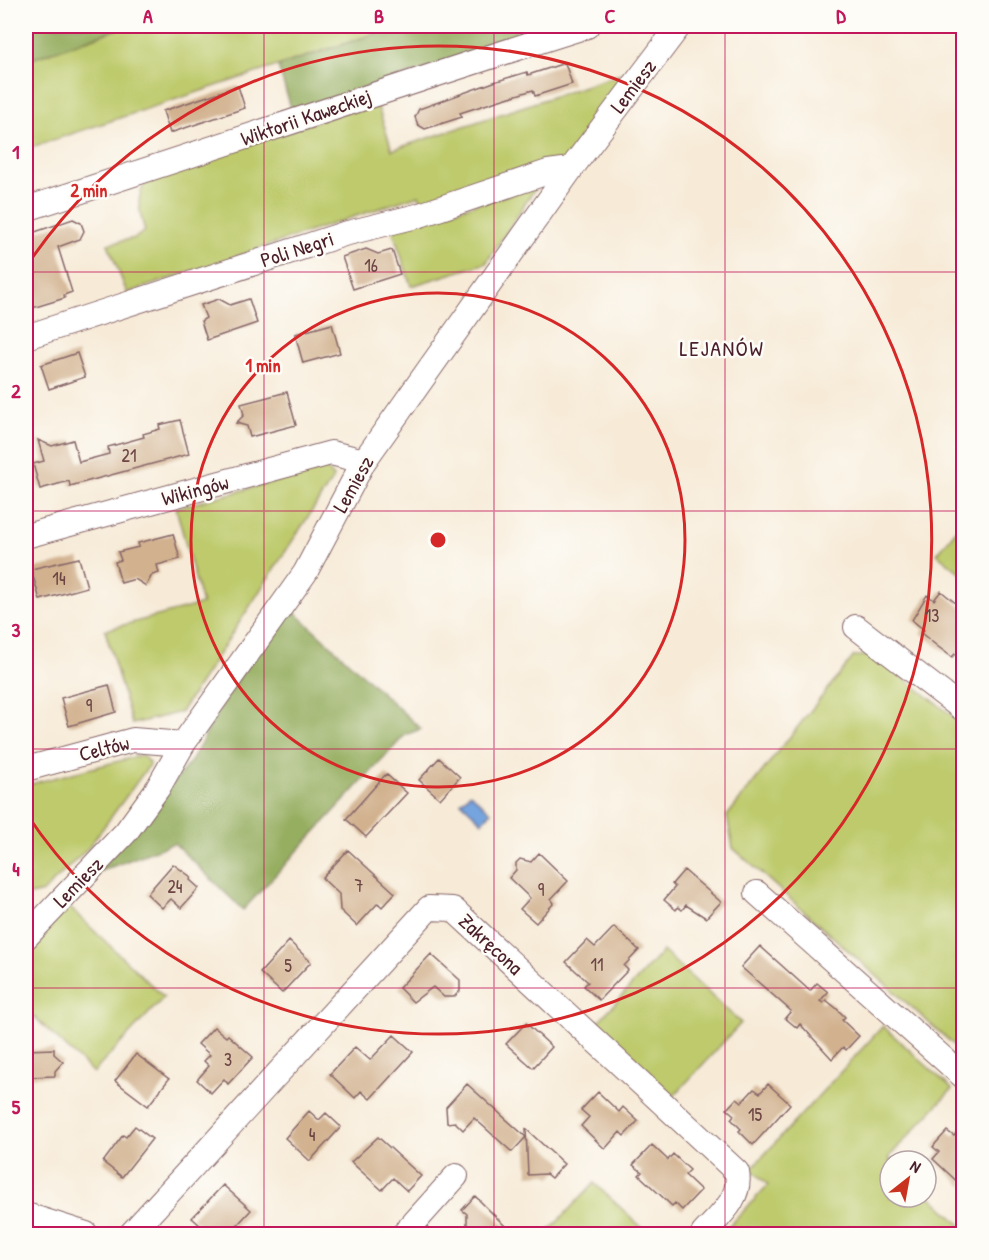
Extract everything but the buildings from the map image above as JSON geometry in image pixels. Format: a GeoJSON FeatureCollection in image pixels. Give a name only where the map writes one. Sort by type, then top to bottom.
{"type":"FeatureCollection","features":[{"type":"Feature","properties":{"kind":"street","name":"Wiktorii Kaweckiej"},"geometry":{"type":"LineString","coordinates":[[26,209],[253,136],[362,96],[587,26]]}},
{"type":"Feature","properties":{"kind":"street","name":"Lemiesz"},"geometry":{"type":"LineString","coordinates":[[26,937],[126,832],[158,788],[183,744],[305,573],[364,462],[571,169],[679,26]]}},
{"type":"Feature","properties":{"kind":"street","name":"Poli Negri"},"geometry":{"type":"LineString","coordinates":[[26,337],[365,228],[417,216],[548,172],[571,169]]}},
{"type":"Feature","properties":{"kind":"street","name":"Wikingów"},"geometry":{"type":"LineString","coordinates":[[26,536],[331,453],[364,462]]}},
{"type":"Feature","properties":{"kind":"street"},"geometry":{"type":"LineString","coordinates":[[856,627],[963,710]]}},
{"type":"Feature","properties":{"kind":"street","name":"Celtów"},"geometry":{"type":"LineString","coordinates":[[26,769],[133,740],[183,744]]}},
{"type":"Feature","properties":{"kind":"street"},"geometry":{"type":"LineString","coordinates":[[757,893],[963,1077]]}},
{"type":"Feature","properties":{"kind":"street","name":"Zakręcona"},"geometry":{"type":"LineString","coordinates":[[131,1234],[429,908],[453,909],[737,1172],[738,1189],[732,1202],[703,1234]]}},
{"type":"Feature","properties":{"kind":"street"},"geometry":{"type":"LineString","coordinates":[[404,1234],[456,1176]]}},
{"type":"Feature","properties":{"kind":"street"},"geometry":{"type":"LineString","coordinates":[[26,1215],[86,1234]]}},
{"type":"Feature","properties":{"kind":"green space"},"geometry":{"type":"Polygon","coordinates":[[[26,26],[126,26],[26,61],[26,26]]]}},
{"type":"Feature","properties":{"kind":"green space"},"geometry":{"type":"Polygon","coordinates":[[[126,26],[398,26],[26,149],[26,61],[126,26]]]}},
{"type":"Feature","properties":{"kind":"green space"},"geometry":{"type":"Polygon","coordinates":[[[398,26],[564,26],[292,111],[278,66],[398,26]]]}},
{"type":"Feature","properties":{"kind":"green space"},"geometry":{"type":"Polygon","coordinates":[[[639,68],[570,160],[429,206],[421,202],[419,195],[127,293],[108,244],[135,238],[145,231],[139,202],[142,189],[152,177],[376,101],[392,150],[639,68]]]}},
{"type":"Feature","properties":{"kind":"green space"},"geometry":{"type":"Polygon","coordinates":[[[536,187],[486,263],[411,286],[392,228],[536,187]]]}},
{"type":"Feature","properties":{"kind":"green space"},"geometry":{"type":"Polygon","coordinates":[[[326,468],[334,477],[181,712],[132,724],[105,630],[202,604],[176,508],[326,468]]]}},
{"type":"Feature","properties":{"kind":"green space"},"geometry":{"type":"Polygon","coordinates":[[[963,521],[964,575],[937,554],[963,521]]]}},
{"type":"Feature","properties":{"kind":"green space"},"geometry":{"type":"Polygon","coordinates":[[[286,604],[421,729],[405,735],[243,910],[174,843],[98,872],[192,760],[221,706],[286,604]]]}},
{"type":"Feature","properties":{"kind":"green space"},"geometry":{"type":"Polygon","coordinates":[[[854,656],[876,656],[963,724],[963,1053],[733,848],[727,816],[854,656]]]}},
{"type":"Feature","properties":{"kind":"green space"},"geometry":{"type":"Polygon","coordinates":[[[142,755],[150,764],[89,847],[43,892],[26,896],[26,785],[142,755]]]}},
{"type":"Feature","properties":{"kind":"green space"},"geometry":{"type":"Polygon","coordinates":[[[67,905],[164,997],[93,1073],[26,1009],[26,951],[67,905]]]}},
{"type":"Feature","properties":{"kind":"green space"},"geometry":{"type":"Polygon","coordinates":[[[663,951],[741,1023],[673,1097],[595,1025],[663,951]]]}},
{"type":"Feature","properties":{"kind":"green space"},"geometry":{"type":"Polygon","coordinates":[[[883,1026],[952,1089],[896,1149],[878,1149],[878,1209],[938,1209],[938,1203],[963,1227],[963,1234],[722,1234],[768,1185],[751,1169],[883,1026]]]}},
{"type":"Feature","properties":{"kind":"green space"},"geometry":{"type":"Polygon","coordinates":[[[594,1183],[649,1234],[546,1234],[594,1183]]]}},
{"type":"Feature","properties":{"kind":"water"},"geometry":{"type":"Polygon","coordinates":[[[470,793],[491,812],[482,822],[461,802],[470,793]]]}},
{"type":"Feature","properties":{"kind":"district","name":"LEJANÓW"},"geometry":{"type":"Point","coordinates":[722,348]}}]}
